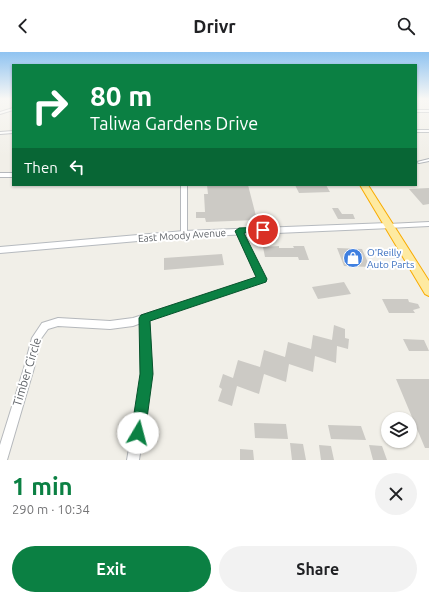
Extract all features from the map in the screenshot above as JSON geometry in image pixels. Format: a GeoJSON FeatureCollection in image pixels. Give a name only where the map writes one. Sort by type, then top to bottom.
{"type":"FeatureCollection","features":[{"type":"Feature","properties":{"kind":"highway"},"geometry":{"type":"LineString","coordinates":[[365,186],[429,291]]}},
{"type":"Feature","properties":{"kind":"main road","name":"East Moody Avenue"},"geometry":{"type":"LineString","coordinates":[[0,250],[184,234],[388,226]]}},
{"type":"Feature","properties":{"kind":"street"},"geometry":{"type":"LineString","coordinates":[[417,131],[429,131]]}},
{"type":"Feature","properties":{"kind":"street"},"geometry":{"type":"LineString","coordinates":[[0,133],[12,132]]}},
{"type":"Feature","properties":{"kind":"street"},"geometry":{"type":"LineString","coordinates":[[419,162],[429,160]]}},
{"type":"Feature","properties":{"kind":"street"},"geometry":{"type":"LineString","coordinates":[[0,175],[12,175]]}},
{"type":"Feature","properties":{"kind":"street"},"geometry":{"type":"LineString","coordinates":[[184,186],[184,234]]}},
{"type":"Feature","properties":{"kind":"street"},"geometry":{"type":"LineString","coordinates":[[388,226],[429,224]]}},
{"type":"Feature","properties":{"kind":"street","name":"Timber Circle"},"geometry":{"type":"LineString","coordinates":[[1,460],[29,368],[36,338],[45,326],[58,322],[110,324],[133,322],[262,279],[239,231]]}},
{"type":"Feature","properties":{"kind":"street"},"geometry":{"type":"LineString","coordinates":[[133,460],[146,374],[145,318]]}},
{"type":"Feature","properties":{"kind":"building"},"geometry":{"type":"Polygon","coordinates":[[[207,186],[248,186],[257,220],[206,222],[205,218],[196,218],[196,212],[205,212],[204,194],[208,194],[207,186]]]}},
{"type":"Feature","properties":{"kind":"building"},"geometry":{"type":"Polygon","coordinates":[[[296,186],[327,186],[330,192],[299,193],[296,186]]]}},
{"type":"Feature","properties":{"kind":"building"},"geometry":{"type":"Polygon","coordinates":[[[429,188],[429,204],[423,205],[409,189],[429,188]]]}},
{"type":"Feature","properties":{"kind":"building"},"geometry":{"type":"Polygon","coordinates":[[[332,208],[338,208],[342,214],[353,214],[355,219],[338,219],[332,208]]]}},
{"type":"Feature","properties":{"kind":"building"},"geometry":{"type":"Polygon","coordinates":[[[279,246],[279,248],[294,248],[293,246],[304,246],[309,260],[299,260],[298,257],[265,257],[263,247],[279,246]]]}},
{"type":"Feature","properties":{"kind":"building","name":"O'Reilly Auto Parts"},"geometry":{"type":"Polygon","coordinates":[[[337,248],[362,249],[370,267],[344,266],[337,248]]]}},
{"type":"Feature","properties":{"kind":"building"},"geometry":{"type":"Polygon","coordinates":[[[222,254],[224,265],[164,270],[164,258],[222,254]]]}},
{"type":"Feature","properties":{"kind":"building"},"geometry":{"type":"Polygon","coordinates":[[[344,282],[351,294],[318,299],[312,287],[344,282]]]}},
{"type":"Feature","properties":{"kind":"building"},"geometry":{"type":"Polygon","coordinates":[[[382,299],[408,299],[409,302],[418,304],[420,308],[413,310],[415,313],[389,313],[382,299]]]}},
{"type":"Feature","properties":{"kind":"building"},"geometry":{"type":"Polygon","coordinates":[[[334,325],[345,329],[345,338],[349,339],[348,349],[337,346],[336,363],[315,356],[313,372],[289,364],[286,382],[264,374],[259,394],[237,386],[232,406],[218,401],[222,389],[219,387],[223,374],[233,378],[238,360],[260,367],[264,350],[285,357],[288,342],[311,349],[313,335],[332,340],[334,325]]]}},
{"type":"Feature","properties":{"kind":"building"},"geometry":{"type":"Polygon","coordinates":[[[403,339],[424,340],[429,351],[409,351],[403,339]]]}},
{"type":"Feature","properties":{"kind":"building"},"geometry":{"type":"Polygon","coordinates":[[[396,379],[429,379],[429,448],[425,448],[417,429],[417,412],[410,412],[396,379]]]}},
{"type":"Feature","properties":{"kind":"building"},"geometry":{"type":"Polygon","coordinates":[[[254,423],[286,424],[288,439],[255,438],[254,423]]]}},
{"type":"Feature","properties":{"kind":"building"},"geometry":{"type":"Polygon","coordinates":[[[328,425],[361,426],[366,440],[331,439],[328,425]]]}},
{"type":"Feature","properties":{"kind":"building"},"geometry":{"type":"Polygon","coordinates":[[[290,443],[303,444],[306,460],[292,460],[290,443]]]}},
{"type":"Feature","properties":{"kind":"building"},"geometry":{"type":"Polygon","coordinates":[[[319,445],[331,446],[334,460],[321,460],[319,445]]]}},
{"type":"Feature","properties":{"kind":"building"},"geometry":{"type":"Polygon","coordinates":[[[369,445],[381,446],[387,460],[373,460],[369,445]]]}},
{"type":"Feature","properties":{"kind":"building"},"geometry":{"type":"Polygon","coordinates":[[[240,449],[253,450],[254,460],[240,460],[240,449]]]}},
{"type":"Feature","properties":{"kind":"place","name":"O'Reilly Auto Parts"},"geometry":{"type":"Point","coordinates":[353,258]}},
{"type":"Feature","properties":{"kind":"route"},"geometry":{"type":"LineString","coordinates":[[138,433],[146,374],[145,318],[167,312],[262,279],[239,231],[263,230]]}}]}
